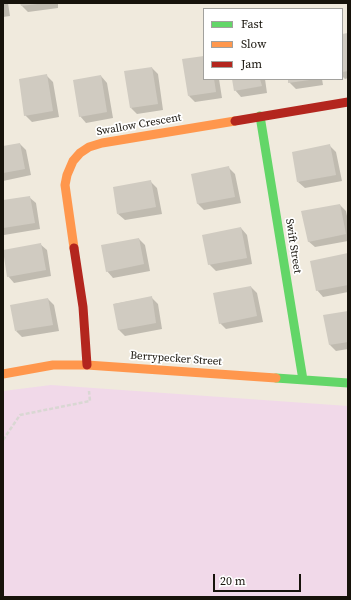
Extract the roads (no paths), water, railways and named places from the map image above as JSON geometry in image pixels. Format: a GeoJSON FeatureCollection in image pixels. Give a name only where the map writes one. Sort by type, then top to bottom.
{"type":"FeatureCollection","features":[{"type":"Feature","properties":{"kind":"street","name":"Swallow Crescent"},"geometry":{"type":"LineString","coordinates":[[87,364],[83,307],[65,185],[67,171],[75,158],[86,148],[104,142],[348,102]]}},
{"type":"Feature","properties":{"kind":"street","name":"Swift Street"},"geometry":{"type":"LineString","coordinates":[[260,116],[303,380]]}},
{"type":"Feature","properties":{"kind":"street","name":"Berrypecker Street"},"geometry":{"type":"LineString","coordinates":[[3,374],[53,365],[87,364],[348,383]]}}]}
